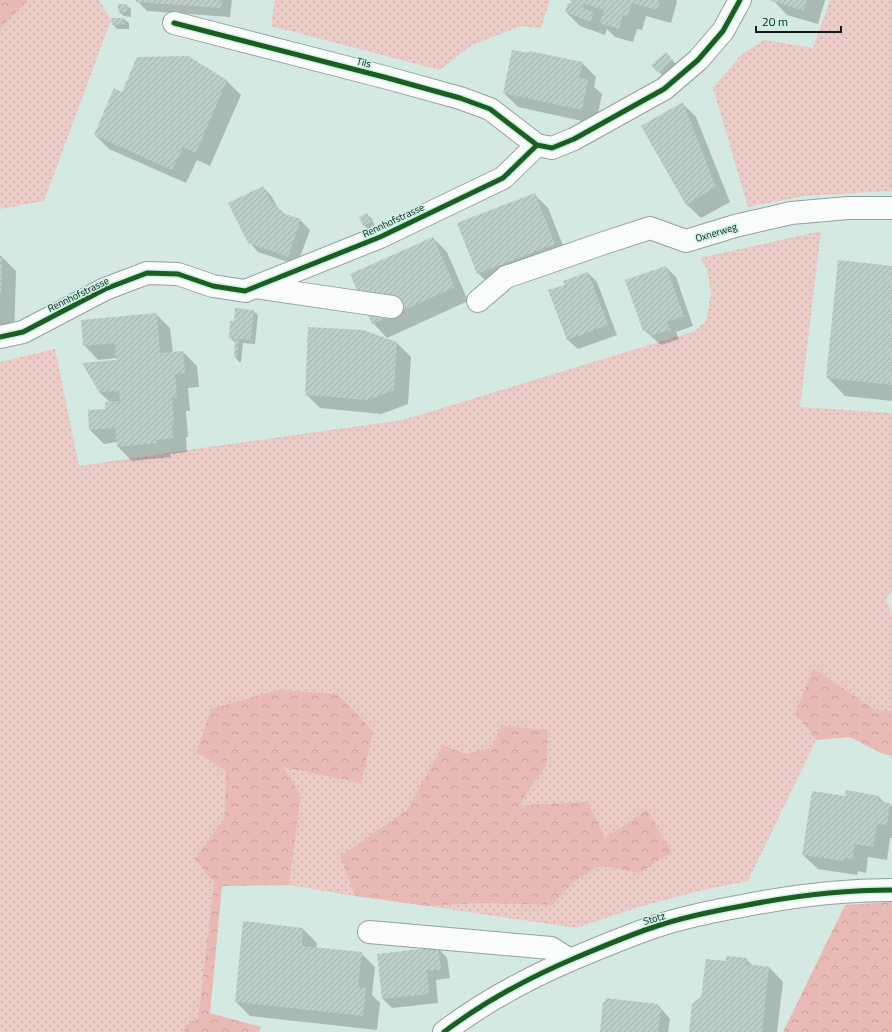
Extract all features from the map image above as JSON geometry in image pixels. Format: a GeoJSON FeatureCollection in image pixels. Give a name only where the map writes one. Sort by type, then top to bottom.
{"type":"FeatureCollection","features":[{"type":"Feature","properties":{"kind":"street"},"geometry":{"type":"LineString","coordinates":[[537,145],[552,148],[574,139],[664,89],[698,60],[723,31],[740,0]]}},
{"type":"Feature","properties":{"kind":"street","name":"Tils"},"geometry":{"type":"LineString","coordinates":[[174,23],[460,98],[490,109],[537,145]]}},
{"type":"Feature","properties":{"kind":"street","name":"Rennhofstrasse"},"geometry":{"type":"LineString","coordinates":[[0,337],[23,332],[105,289],[147,273],[178,274],[213,286],[245,291],[380,237],[503,178],[537,145]]}},
{"type":"Feature","properties":{"kind":"street","name":"Oxnerweg"},"geometry":{"type":"LineString","coordinates":[[478,301],[506,277],[650,228],[686,241],[734,226],[791,213],[848,208],[892,208]]}},
{"type":"Feature","properties":{"kind":"street"},"geometry":{"type":"LineString","coordinates":[[254,287],[392,307]]}},
{"type":"Feature","properties":{"kind":"street","name":"Stotz"},"geometry":{"type":"LineString","coordinates":[[444,1032],[499,994],[536,975],[616,941],[658,926],[718,910],[788,897],[862,890],[892,890]]}},
{"type":"Feature","properties":{"kind":"street"},"geometry":{"type":"LineString","coordinates":[[369,932],[551,948],[570,960]]}},
{"type":"Feature","properties":{"kind":"shaded area"},"geometry":{"type":"Polygon","coordinates":[[[28,0],[99,0],[111,20],[44,201],[0,209],[0,29],[28,0]]]}},
{"type":"Feature","properties":{"kind":"shaded area"},"geometry":{"type":"Polygon","coordinates":[[[275,0],[550,0],[541,28],[521,26],[472,45],[440,70],[271,26],[275,0]]]}},
{"type":"Feature","properties":{"kind":"shaded area"},"geometry":{"type":"Polygon","coordinates":[[[830,0],[892,0],[892,191],[804,196],[748,207],[713,88],[742,54],[764,40],[813,48],[830,0]]]}},
{"type":"Feature","properties":{"kind":"shaded area"},"geometry":{"type":"Polygon","coordinates":[[[821,231],[800,407],[892,413],[892,591],[886,599],[892,615],[892,711],[877,711],[813,668],[795,713],[816,740],[748,881],[699,891],[639,907],[576,928],[427,906],[481,903],[552,905],[577,879],[601,866],[639,873],[605,839],[588,802],[519,805],[547,764],[491,748],[465,754],[443,746],[407,810],[340,856],[355,896],[289,885],[301,795],[282,767],[372,731],[226,771],[224,819],[194,859],[214,882],[198,1018],[187,1025],[183,1032],[0,1032],[0,362],[55,349],[79,466],[403,420],[695,331],[706,321],[711,293],[707,269],[700,258],[821,231]]]}},
{"type":"Feature","properties":{"kind":"green space"},"geometry":{"type":"Polygon","coordinates":[[[0,0],[28,0],[0,29],[0,0]]]}},
{"type":"Feature","properties":{"kind":"green space"},"geometry":{"type":"Polygon","coordinates":[[[813,668],[877,711],[892,711],[892,756],[881,753],[850,737],[816,740],[795,713],[813,668]]]}},
{"type":"Feature","properties":{"kind":"green space"},"geometry":{"type":"Polygon","coordinates":[[[278,690],[337,694],[373,731],[361,783],[283,767],[301,795],[289,885],[222,886],[210,1013],[261,1027],[259,1032],[183,1032],[187,1025],[198,1018],[214,882],[194,859],[224,819],[226,771],[197,752],[211,709],[278,690]]]}},
{"type":"Feature","properties":{"kind":"green space"},"geometry":{"type":"Polygon","coordinates":[[[502,726],[548,730],[547,764],[519,805],[588,802],[605,838],[647,810],[672,852],[639,873],[601,866],[577,879],[552,905],[481,903],[427,906],[355,896],[340,856],[407,810],[443,745],[465,754],[491,748],[502,726]]]}},
{"type":"Feature","properties":{"kind":"green space"},"geometry":{"type":"Polygon","coordinates":[[[892,902],[892,1032],[783,1032],[845,905],[892,902]]]}},
{"type":"Feature","properties":{"kind":"building"},"geometry":{"type":"Polygon","coordinates":[[[136,0],[222,0],[221,8],[136,2],[136,0]]]}},
{"type":"Feature","properties":{"kind":"building"},"geometry":{"type":"Polygon","coordinates":[[[572,0],[660,0],[657,10],[632,3],[628,16],[623,15],[619,29],[600,23],[604,10],[584,4],[583,8],[594,12],[591,22],[565,12],[568,3],[571,3],[572,0]]]}},
{"type":"Feature","properties":{"kind":"building"},"geometry":{"type":"Polygon","coordinates":[[[769,0],[807,0],[804,11],[769,0]]]}},
{"type":"Feature","properties":{"kind":"building"},"geometry":{"type":"Polygon","coordinates":[[[118,4],[127,4],[127,12],[118,12],[118,4]]]}},
{"type":"Feature","properties":{"kind":"building"},"geometry":{"type":"Polygon","coordinates":[[[111,18],[124,18],[125,24],[112,25],[111,18]]]}},
{"type":"Feature","properties":{"kind":"building"},"geometry":{"type":"Polygon","coordinates":[[[512,50],[529,53],[529,51],[583,62],[579,78],[588,79],[582,110],[503,93],[512,50]]]}},
{"type":"Feature","properties":{"kind":"building"},"geometry":{"type":"Polygon","coordinates":[[[666,52],[673,60],[658,73],[651,65],[666,52]]]}},
{"type":"Feature","properties":{"kind":"building"},"geometry":{"type":"Polygon","coordinates":[[[188,56],[227,80],[196,153],[183,147],[172,170],[94,135],[114,88],[122,92],[137,57],[188,56]]]}},
{"type":"Feature","properties":{"kind":"building"},"geometry":{"type":"Polygon","coordinates":[[[683,102],[716,187],[686,205],[641,126],[683,102]]]}},
{"type":"Feature","properties":{"kind":"building"},"geometry":{"type":"Polygon","coordinates":[[[263,186],[271,201],[285,214],[301,219],[288,257],[248,243],[228,203],[263,186]]]}},
{"type":"Feature","properties":{"kind":"building"},"geometry":{"type":"Polygon","coordinates":[[[535,193],[555,244],[477,274],[457,223],[535,193]]]}},
{"type":"Feature","properties":{"kind":"building"},"geometry":{"type":"Polygon","coordinates":[[[367,213],[371,222],[363,226],[359,217],[367,213]]]}},
{"type":"Feature","properties":{"kind":"building"},"geometry":{"type":"Polygon","coordinates":[[[433,237],[455,287],[372,324],[350,274],[433,237]]]}},
{"type":"Feature","properties":{"kind":"building"},"geometry":{"type":"Polygon","coordinates":[[[0,256],[2,256],[1,294],[0,294],[0,256]]]}},
{"type":"Feature","properties":{"kind":"building"},"geometry":{"type":"Polygon","coordinates":[[[838,260],[892,266],[892,385],[826,378],[838,260]]]}},
{"type":"Feature","properties":{"kind":"building"},"geometry":{"type":"Polygon","coordinates":[[[666,266],[684,316],[667,322],[670,330],[650,336],[648,330],[643,331],[625,280],[666,266]]]}},
{"type":"Feature","properties":{"kind":"building"},"geometry":{"type":"Polygon","coordinates":[[[588,272],[608,325],[567,340],[548,290],[565,285],[563,281],[588,272]]]}},
{"type":"Feature","properties":{"kind":"building"},"geometry":{"type":"Polygon","coordinates":[[[235,308],[254,310],[251,340],[239,339],[237,358],[234,357],[235,339],[229,338],[230,321],[234,321],[235,308]]]}},
{"type":"Feature","properties":{"kind":"building"},"geometry":{"type":"Polygon","coordinates":[[[157,313],[160,353],[183,351],[185,373],[175,374],[177,397],[172,398],[174,423],[172,423],[173,438],[156,440],[157,443],[117,447],[115,428],[89,430],[88,410],[105,409],[105,402],[120,401],[119,391],[99,392],[82,363],[116,360],[115,343],[83,346],[81,320],[157,313]]]}},
{"type":"Feature","properties":{"kind":"building"},"geometry":{"type":"Polygon","coordinates":[[[308,327],[363,330],[397,342],[394,390],[367,400],[305,395],[308,327]]]}},
{"type":"Feature","properties":{"kind":"building"},"geometry":{"type":"Polygon","coordinates":[[[846,790],[879,796],[878,801],[890,803],[887,825],[877,824],[873,847],[855,844],[852,859],[844,858],[843,861],[802,855],[812,791],[845,796],[846,790]]]}},
{"type":"Feature","properties":{"kind":"building"},"geometry":{"type":"Polygon","coordinates":[[[243,921],[303,928],[302,946],[362,952],[358,987],[366,988],[363,1016],[235,1002],[243,921]]]}},
{"type":"Feature","properties":{"kind":"building"},"geometry":{"type":"Polygon","coordinates":[[[438,947],[441,969],[427,971],[429,994],[382,999],[377,954],[438,947]]]}},
{"type":"Feature","properties":{"kind":"building"},"geometry":{"type":"Polygon","coordinates":[[[726,956],[747,958],[746,964],[769,967],[762,1032],[689,1032],[692,1004],[701,997],[706,959],[726,961],[726,956]]]}},
{"type":"Feature","properties":{"kind":"building"},"geometry":{"type":"Polygon","coordinates":[[[605,998],[658,1004],[658,1008],[661,1008],[658,1032],[600,1032],[603,1002],[605,1002],[605,998]]]}},
{"type":"Feature","properties":{"kind":"cycle path"},"geometry":{"type":"LineString","coordinates":[[0,337],[23,332],[105,289],[147,273],[178,274],[213,286],[245,291],[380,237],[503,178],[537,145],[552,148],[574,139],[664,89],[698,60],[723,31],[740,0]]}},
{"type":"Feature","properties":{"kind":"cycle path"},"geometry":{"type":"LineString","coordinates":[[174,23],[460,98],[490,109],[537,145]]}},
{"type":"Feature","properties":{"kind":"cycle path"},"geometry":{"type":"LineString","coordinates":[[444,1032],[491,1000],[540,974],[605,945],[657,926],[699,914],[779,899],[835,892],[892,890]]}}]}
